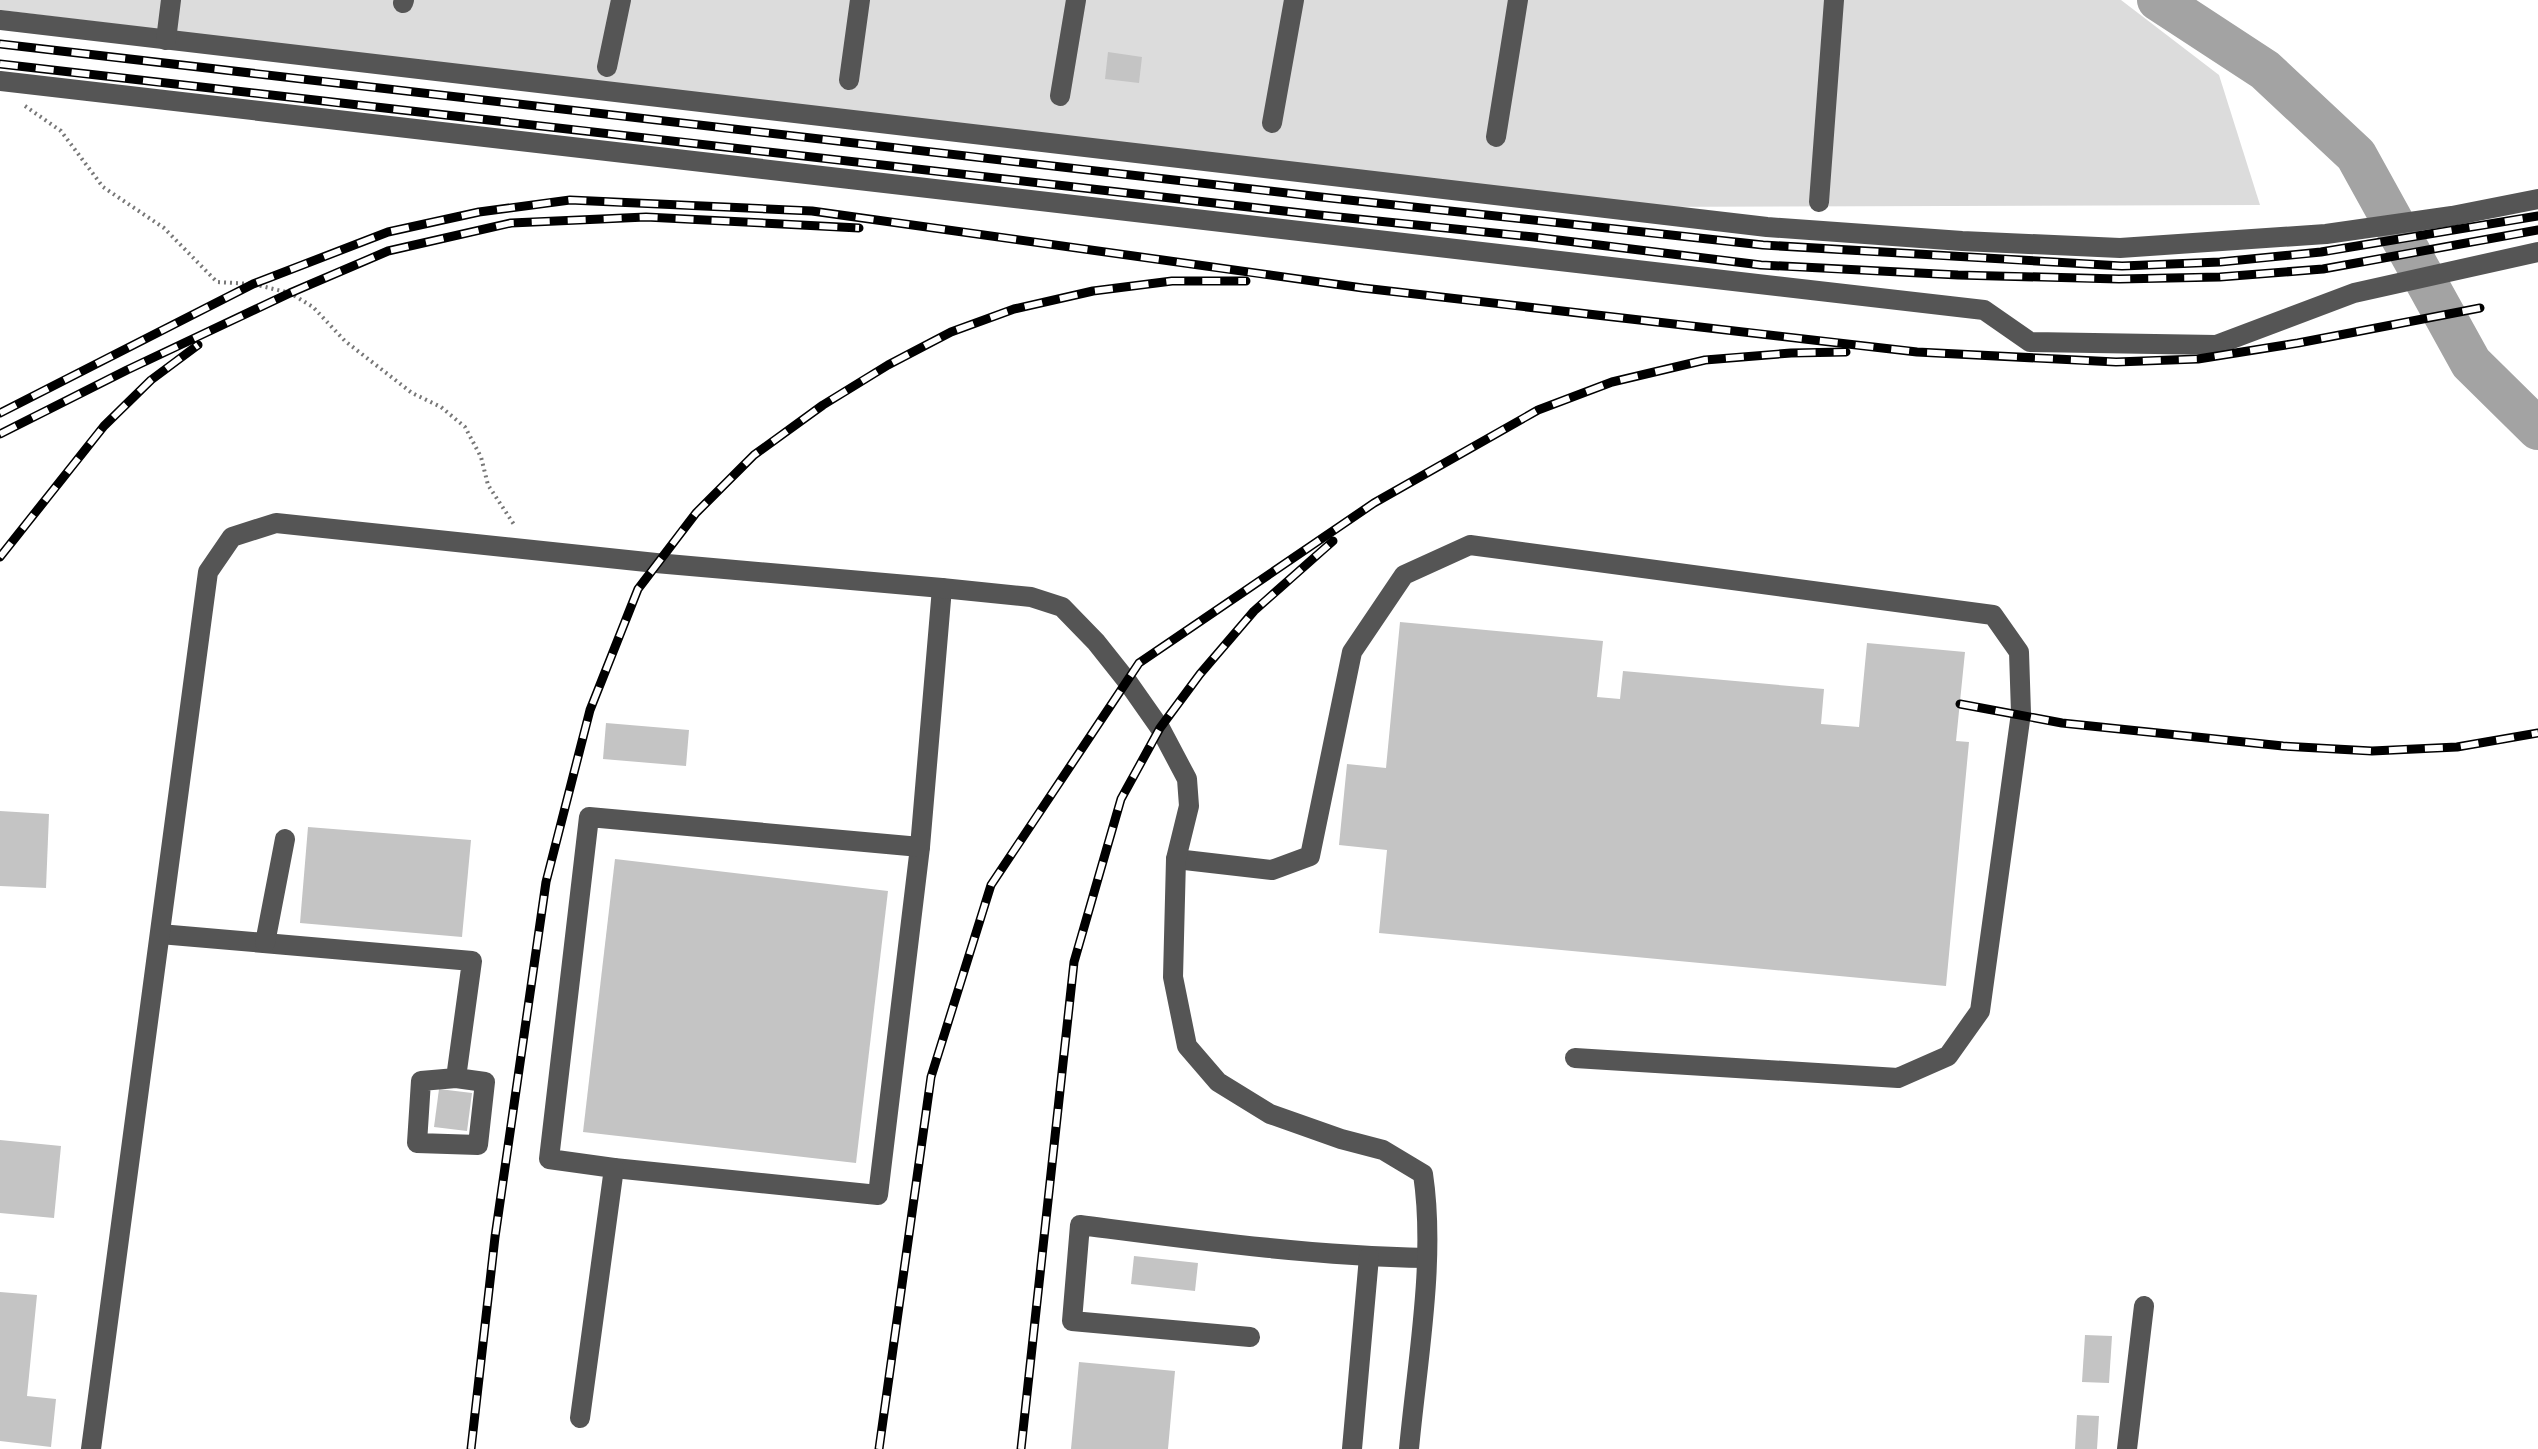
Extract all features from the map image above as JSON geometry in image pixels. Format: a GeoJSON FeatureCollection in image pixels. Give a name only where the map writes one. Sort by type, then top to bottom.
{"type":"FeatureCollection","features":[{"type":"Feature","properties":{"kind":"street"},"geometry":{"type":"LineString","coordinates":[[166,40],[171,0]]}},
{"type":"Feature","properties":{"kind":"street"},"geometry":{"type":"LineString","coordinates":[[607,67],[621,0]]}},
{"type":"Feature","properties":{"kind":"street"},"geometry":{"type":"LineString","coordinates":[[849,80],[860,0]]}},
{"type":"Feature","properties":{"kind":"street"},"geometry":{"type":"LineString","coordinates":[[1060,96],[1076,0]]}},
{"type":"Feature","properties":{"kind":"street"},"geometry":{"type":"LineString","coordinates":[[1272,123],[1294,0]]}},
{"type":"Feature","properties":{"kind":"street"},"geometry":{"type":"LineString","coordinates":[[1496,137],[1518,0]]}},
{"type":"Feature","properties":{"kind":"street"},"geometry":{"type":"LineString","coordinates":[[1819,202],[1834,0]]}},
{"type":"Feature","properties":{"kind":"street"},"geometry":{"type":"LineString","coordinates":[[0,20],[1767,227],[1947,240],[2120,248],[2326,234],[2452,216],[2538,199]]}},
{"type":"Feature","properties":{"kind":"street"},"geometry":{"type":"LineString","coordinates":[[0,81],[1984,310],[2030,342],[2216,345],[2354,293],[2538,252]]}},
{"type":"Feature","properties":{"kind":"street"},"geometry":{"type":"LineString","coordinates":[[91,1449],[208,572],[232,537],[276,523],[532,551],[1031,597],[1062,607],[1096,642],[1160,728],[1187,779],[1189,806],[1176,859],[1173,977],[1187,1046],[1218,1082],[1270,1114],[1383,1150],[1423,1174],[1428,1211],[1427,1258],[1409,1449]]}},
{"type":"Feature","properties":{"kind":"street"},"geometry":{"type":"LineString","coordinates":[[1176,859],[1272,870],[1310,856],[1352,652],[1404,575],[1470,545],[1993,615],[2019,652],[2021,713],[1980,1011],[1948,1056],[1898,1078],[1575,1058]]}},
{"type":"Feature","properties":{"kind":"street"},"geometry":{"type":"LineString","coordinates":[[920,847],[589,817],[549,1159],[878,1195],[920,847],[942,588]]}},
{"type":"Feature","properties":{"kind":"street"},"geometry":{"type":"LineString","coordinates":[[265,943],[285,839]]}},
{"type":"Feature","properties":{"kind":"street"},"geometry":{"type":"LineString","coordinates":[[160,934],[472,961],[456,1078]]}},
{"type":"Feature","properties":{"kind":"street"},"geometry":{"type":"LineString","coordinates":[[456,1078],[485,1082],[478,1145],[417,1143],[421,1081],[456,1078]]}},
{"type":"Feature","properties":{"kind":"street"},"geometry":{"type":"LineString","coordinates":[[580,1418],[614,1168]]}},
{"type":"Feature","properties":{"kind":"street"},"geometry":{"type":"LineString","coordinates":[[1250,1337],[1072,1321],[1080,1225],[1253,1247],[1369,1257],[1427,1258]]}},
{"type":"Feature","properties":{"kind":"street"},"geometry":{"type":"LineString","coordinates":[[1352,1449],[1369,1257]]}},
{"type":"Feature","properties":{"kind":"street"},"geometry":{"type":"LineString","coordinates":[[2127,1449],[2144,1306]]}},
{"type":"Feature","properties":{"kind":"path"},"geometry":{"type":"LineString","coordinates":[[19,103],[61,131],[103,187],[164,228],[217,282],[253,284],[290,293],[313,307],[345,341],[412,393],[441,407],[465,427],[481,457],[488,485],[532,551]]}},
{"type":"Feature","properties":{"kind":"shaded area"},"geometry":{"type":"Polygon","coordinates":[[[0,0],[2121,0],[2219,75],[2260,205],[1614,207],[0,10],[0,0]]]}},
{"type":"Feature","properties":{"kind":"building"},"geometry":{"type":"Polygon","coordinates":[[[1108,52],[1142,57],[1139,83],[1105,79],[1108,52]]]}},
{"type":"Feature","properties":{"kind":"building"},"geometry":{"type":"Polygon","coordinates":[[[1400,622],[1603,641],[1597,697],[1620,699],[1623,671],[1824,689],[1821,724],[1859,727],[1867,643],[1965,652],[1956,741],[1969,742],[1946,986],[1379,933],[1387,850],[1339,845],[1347,764],[1386,768],[1400,622]]]}},
{"type":"Feature","properties":{"kind":"building"},"geometry":{"type":"Polygon","coordinates":[[[606,723],[689,730],[686,766],[603,759],[606,723]]]}},
{"type":"Feature","properties":{"kind":"building"},"geometry":{"type":"Polygon","coordinates":[[[0,811],[49,814],[46,888],[0,886],[0,811]]]}},
{"type":"Feature","properties":{"kind":"building"},"geometry":{"type":"Polygon","coordinates":[[[308,827],[471,840],[462,937],[300,923],[308,827]]]}},
{"type":"Feature","properties":{"kind":"building"},"geometry":{"type":"Polygon","coordinates":[[[615,859],[888,891],[856,1163],[583,1132],[615,859]]]}},
{"type":"Feature","properties":{"kind":"building"},"geometry":{"type":"Polygon","coordinates":[[[439,1089],[472,1093],[467,1131],[434,1127],[439,1089]]]}},
{"type":"Feature","properties":{"kind":"building"},"geometry":{"type":"Polygon","coordinates":[[[0,1140],[61,1146],[54,1218],[0,1213],[0,1140]]]}},
{"type":"Feature","properties":{"kind":"building"},"geometry":{"type":"Polygon","coordinates":[[[1134,1256],[1198,1263],[1195,1291],[1131,1284],[1134,1256]]]}},
{"type":"Feature","properties":{"kind":"building"},"geometry":{"type":"Polygon","coordinates":[[[0,1292],[37,1295],[27,1396],[56,1399],[51,1447],[0,1441],[0,1292]]]}},
{"type":"Feature","properties":{"kind":"building"},"geometry":{"type":"Polygon","coordinates":[[[2085,1335],[2112,1336],[2109,1383],[2082,1382],[2085,1335]]]}},
{"type":"Feature","properties":{"kind":"building"},"geometry":{"type":"Polygon","coordinates":[[[1079,1362],[1175,1371],[1168,1449],[1071,1449],[1079,1362]]]}},
{"type":"Feature","properties":{"kind":"building"},"geometry":{"type":"Polygon","coordinates":[[[2077,1415],[2099,1416],[2097,1449],[2075,1449],[2077,1415]]]}},
{"type":"Feature","properties":{"kind":"waterway"},"geometry":{"type":"LineString","coordinates":[[2158,0],[2265,70],[2356,155],[2471,363],[2538,429]]}},
{"type":"Feature","properties":{"kind":"railway"},"geometry":{"type":"LineString","coordinates":[[0,44],[1763,245],[2122,266],[2220,262],[2321,252],[2538,216]]}},
{"type":"Feature","properties":{"kind":"railway"},"geometry":{"type":"LineString","coordinates":[[0,64],[1761,265],[1958,275],[2119,279],[2220,277],[2323,269],[2538,230]]}},
{"type":"Feature","properties":{"kind":"railway"},"geometry":{"type":"LineString","coordinates":[[0,413],[253,284],[388,232],[479,212],[570,200],[812,211],[1363,288],[1917,352],[2116,362],[2198,359],[2480,308]]}},
{"type":"Feature","properties":{"kind":"railway"},"geometry":{"type":"LineString","coordinates":[[0,434],[290,293],[388,251],[511,223],[646,217],[859,228]]}},
{"type":"Feature","properties":{"kind":"railway"},"geometry":{"type":"LineString","coordinates":[[471,1449],[495,1237],[546,882],[590,710],[638,589],[696,513],[754,455],[823,405],[888,365],[951,332],[1014,309],[1093,291],[1172,281],[1246,281]]}},
{"type":"Feature","properties":{"kind":"railway"},"geometry":{"type":"LineString","coordinates":[[0,557],[104,426],[151,380],[198,345]]}},
{"type":"Feature","properties":{"kind":"railway"},"geometry":{"type":"LineString","coordinates":[[879,1449],[931,1077],[991,885],[1139,663],[1374,503],[1538,410],[1612,382],[1705,360],[1846,352]]}},
{"type":"Feature","properties":{"kind":"railway"},"geometry":{"type":"LineString","coordinates":[[1021,1449],[1074,962],[1121,799],[1160,728],[1200,674],[1254,611],[1333,541]]}},
{"type":"Feature","properties":{"kind":"railway"},"geometry":{"type":"LineString","coordinates":[[1960,704],[2062,723],[2283,746],[2372,751],[2457,747],[2538,733]]}}]}
